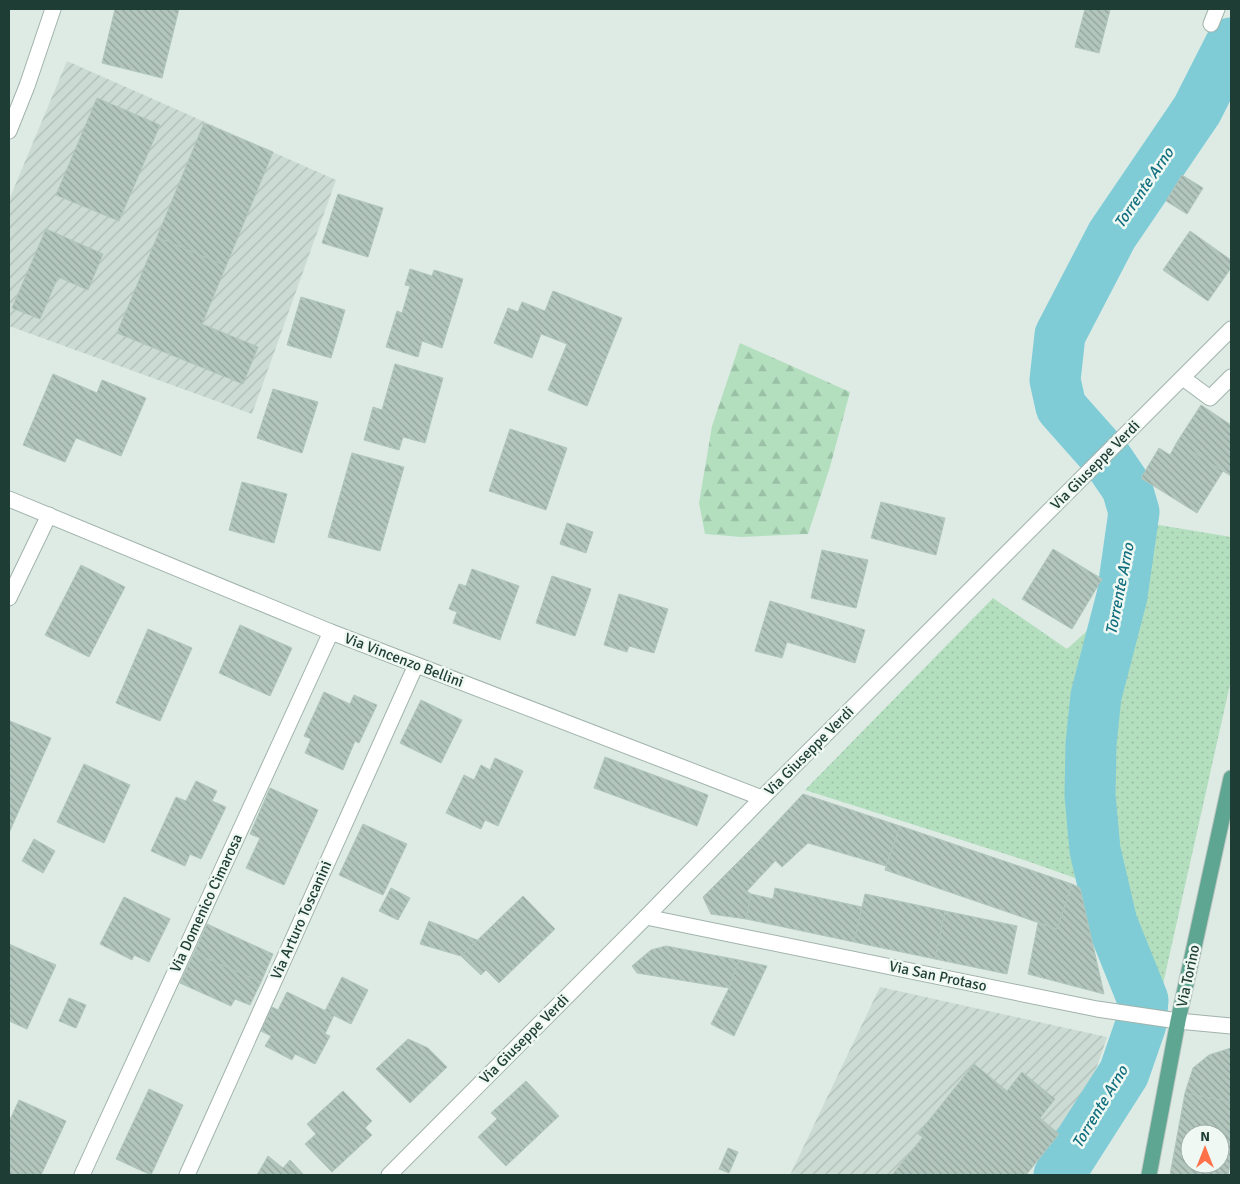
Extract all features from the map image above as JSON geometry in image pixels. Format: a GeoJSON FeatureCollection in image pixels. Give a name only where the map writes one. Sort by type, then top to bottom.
{"type":"FeatureCollection","features":[{"type":"Feature","properties":{"kind":"main road","name":"Via Torino"},"geometry":{"type":"LineString","coordinates":[[1148,1175],[1178,1020],[1231,778]]}},
{"type":"Feature","properties":{"kind":"street"},"geometry":{"type":"LineString","coordinates":[[9,131],[54,9]]}},
{"type":"Feature","properties":{"kind":"street"},"geometry":{"type":"LineString","coordinates":[[1212,24],[1218,9]]}},
{"type":"Feature","properties":{"kind":"street","name":"Via Giuseppe Verdi"},"geometry":{"type":"LineString","coordinates":[[389,1175],[1231,328]]}},
{"type":"Feature","properties":{"kind":"street"},"geometry":{"type":"LineString","coordinates":[[1183,378],[1210,398],[1231,377]]}},
{"type":"Feature","properties":{"kind":"street","name":"Via Vincenzo Bellini"},"geometry":{"type":"LineString","coordinates":[[9,498],[331,632],[762,798]]}},
{"type":"Feature","properties":{"kind":"street"},"geometry":{"type":"LineString","coordinates":[[9,598],[49,515]]}},
{"type":"Feature","properties":{"kind":"street","name":"Via Domenico Cimarosa"},"geometry":{"type":"LineString","coordinates":[[82,1175],[331,632]]}},
{"type":"Feature","properties":{"kind":"street","name":"Via Arturo Toscanini"},"geometry":{"type":"LineString","coordinates":[[187,1175],[416,664]]}},
{"type":"Feature","properties":{"kind":"street","name":"Via San Protaso"},"geometry":{"type":"LineString","coordinates":[[646,917],[1097,1009],[1231,1026]]}},
{"type":"Feature","properties":{"kind":"shaded area"},"geometry":{"type":"Polygon","coordinates":[[[67,61],[336,180],[252,414],[9,326],[9,200],[67,61]]]}},
{"type":"Feature","properties":{"kind":"shaded area"},"geometry":{"type":"Polygon","coordinates":[[[880,987],[1107,1037],[1089,1090],[1059,1134],[1026,1175],[790,1175],[880,987]]]}},
{"type":"Feature","properties":{"kind":"green space"},"geometry":{"type":"Polygon","coordinates":[[[740,343],[850,392],[830,467],[808,534],[741,537],[705,534],[699,503],[712,426],[740,343]]]}},
{"type":"Feature","properties":{"kind":"green space"},"geometry":{"type":"Polygon","coordinates":[[[1147,523],[1231,537],[1231,680],[1159,1002],[1117,996],[1092,884],[1027,861],[805,790],[993,598],[1067,649],[1099,620],[1126,627],[1147,523]]]}},
{"type":"Feature","properties":{"kind":"building"},"geometry":{"type":"Polygon","coordinates":[[[115,9],[179,9],[162,78],[102,63],[115,9]]]}},
{"type":"Feature","properties":{"kind":"building"},"geometry":{"type":"Polygon","coordinates":[[[1085,9],[1110,10],[1099,53],[1075,47],[1085,9]]]}},
{"type":"Feature","properties":{"kind":"building"},"geometry":{"type":"Polygon","coordinates":[[[97,98],[160,125],[119,221],[56,195],[97,98]]]}},
{"type":"Feature","properties":{"kind":"building"},"geometry":{"type":"Polygon","coordinates":[[[204,123],[273,152],[226,266],[157,237],[204,123]]]}},
{"type":"Feature","properties":{"kind":"building"},"geometry":{"type":"Polygon","coordinates":[[[1182,175],[1203,188],[1187,214],[1166,201],[1182,175]]]}},
{"type":"Feature","properties":{"kind":"building"},"geometry":{"type":"Polygon","coordinates":[[[338,194],[383,208],[368,257],[322,243],[338,194]]]}},
{"type":"Feature","properties":{"kind":"building"},"geometry":{"type":"Polygon","coordinates":[[[46,229],[103,254],[88,290],[58,277],[40,319],[12,308],[46,229]]]}},
{"type":"Feature","properties":{"kind":"building"},"geometry":{"type":"Polygon","coordinates":[[[1190,231],[1231,260],[1231,268],[1208,301],[1163,270],[1190,231]]]}},
{"type":"Feature","properties":{"kind":"building"},"geometry":{"type":"Polygon","coordinates":[[[157,237],[226,266],[202,324],[258,347],[243,384],[117,333],[157,237]]]}},
{"type":"Feature","properties":{"kind":"building"},"geometry":{"type":"Polygon","coordinates":[[[410,269],[432,276],[434,270],[463,279],[442,348],[422,341],[418,357],[386,347],[397,311],[402,313],[410,286],[405,285],[410,269]]]}},
{"type":"Feature","properties":{"kind":"building"},"geometry":{"type":"Polygon","coordinates":[[[553,291],[622,318],[587,406],[548,390],[567,344],[541,334],[532,358],[494,343],[508,308],[518,312],[522,302],[545,311],[553,291]]]}},
{"type":"Feature","properties":{"kind":"building"},"geometry":{"type":"Polygon","coordinates":[[[301,297],[345,310],[331,358],[287,345],[301,297]]]}},
{"type":"Feature","properties":{"kind":"building"},"geometry":{"type":"Polygon","coordinates":[[[395,364],[443,378],[425,443],[403,437],[399,450],[364,440],[373,407],[382,410],[395,364]]]}},
{"type":"Feature","properties":{"kind":"building"},"geometry":{"type":"Polygon","coordinates":[[[53,374],[97,393],[102,380],[146,398],[121,456],[76,438],[65,462],[23,445],[53,374]]]}},
{"type":"Feature","properties":{"kind":"building"},"geometry":{"type":"Polygon","coordinates":[[[273,389],[318,402],[302,453],[257,438],[273,389]]]}},
{"type":"Feature","properties":{"kind":"building"},"geometry":{"type":"Polygon","coordinates":[[[1201,405],[1231,425],[1231,476],[1177,442],[1201,405]]]}},
{"type":"Feature","properties":{"kind":"building"},"geometry":{"type":"Polygon","coordinates":[[[510,429],[567,448],[546,510],[489,491],[510,429]]]}},
{"type":"Feature","properties":{"kind":"building"},"geometry":{"type":"Polygon","coordinates":[[[1177,442],[1223,471],[1197,513],[1141,478],[1159,448],[1170,455],[1177,442]]]}},
{"type":"Feature","properties":{"kind":"building"},"geometry":{"type":"Polygon","coordinates":[[[352,453],[404,467],[380,551],[328,537],[352,453]]]}},
{"type":"Feature","properties":{"kind":"building"},"geometry":{"type":"Polygon","coordinates":[[[242,482],[287,494],[274,543],[229,530],[242,482]]]}},
{"type":"Feature","properties":{"kind":"building"},"geometry":{"type":"Polygon","coordinates":[[[881,502],[945,518],[936,555],[871,538],[881,502]]]}},
{"type":"Feature","properties":{"kind":"building"},"geometry":{"type":"Polygon","coordinates":[[[567,523],[593,532],[586,553],[560,544],[567,523]]]}},
{"type":"Feature","properties":{"kind":"building"},"geometry":{"type":"Polygon","coordinates":[[[1053,549],[1102,579],[1072,629],[1022,599],[1053,549]]]}},
{"type":"Feature","properties":{"kind":"building"},"geometry":{"type":"Polygon","coordinates":[[[822,550],[868,560],[856,608],[811,598],[822,550]]]}},
{"type":"Feature","properties":{"kind":"building"},"geometry":{"type":"Polygon","coordinates":[[[81,565],[125,587],[89,657],[45,635],[81,565]]]}},
{"type":"Feature","properties":{"kind":"building"},"geometry":{"type":"Polygon","coordinates":[[[472,569],[519,586],[500,640],[453,623],[457,612],[449,609],[459,584],[466,586],[472,569]]]}},
{"type":"Feature","properties":{"kind":"building"},"geometry":{"type":"Polygon","coordinates":[[[552,576],[591,589],[575,636],[536,623],[552,576]]]}},
{"type":"Feature","properties":{"kind":"building"},"geometry":{"type":"Polygon","coordinates":[[[619,594],[668,609],[654,653],[629,646],[627,652],[604,645],[619,594]]]}},
{"type":"Feature","properties":{"kind":"building"},"geometry":{"type":"Polygon","coordinates":[[[770,601],[865,630],[855,663],[787,642],[782,658],[755,651],[770,601]]]}},
{"type":"Feature","properties":{"kind":"building"},"geometry":{"type":"Polygon","coordinates":[[[240,625],[292,648],[270,696],[219,673],[240,625]]]}},
{"type":"Feature","properties":{"kind":"building"},"geometry":{"type":"Polygon","coordinates":[[[148,629],[192,648],[160,721],[116,703],[148,629]]]}},
{"type":"Feature","properties":{"kind":"building"},"geometry":{"type":"Polygon","coordinates":[[[324,692],[350,704],[354,695],[377,705],[359,743],[355,741],[343,770],[305,753],[311,739],[304,736],[324,692]]]}},
{"type":"Feature","properties":{"kind":"building"},"geometry":{"type":"Polygon","coordinates":[[[421,700],[462,720],[441,763],[400,743],[421,700]]]}},
{"type":"Feature","properties":{"kind":"building"},"geometry":{"type":"Polygon","coordinates":[[[10,721],[51,738],[9,833],[9,724],[10,721]]]}},
{"type":"Feature","properties":{"kind":"building"},"geometry":{"type":"Polygon","coordinates":[[[605,757],[708,795],[697,826],[594,788],[605,757]]]}},
{"type":"Feature","properties":{"kind":"building"},"geometry":{"type":"Polygon","coordinates":[[[495,758],[523,771],[498,826],[485,820],[481,829],[446,813],[464,775],[474,780],[481,765],[490,770],[495,758]]]}},
{"type":"Feature","properties":{"kind":"building"},"geometry":{"type":"Polygon","coordinates":[[[84,764],[130,785],[104,843],[57,822],[84,764]]]}},
{"type":"Feature","properties":{"kind":"building"},"geometry":{"type":"Polygon","coordinates":[[[196,781],[217,791],[212,801],[226,807],[201,859],[190,854],[185,866],[151,851],[176,797],[186,801],[196,781]]]}},
{"type":"Feature","properties":{"kind":"building"},"geometry":{"type":"Polygon","coordinates":[[[270,788],[318,810],[284,885],[246,868],[260,838],[250,834],[270,788]]]}},
{"type":"Feature","properties":{"kind":"building"},"geometry":{"type":"Polygon","coordinates":[[[803,794],[900,826],[886,866],[808,843],[782,867],[757,843],[803,794]]]}},
{"type":"Feature","properties":{"kind":"building"},"geometry":{"type":"Polygon","coordinates":[[[363,824],[407,844],[383,895],[339,875],[363,824]]]}},
{"type":"Feature","properties":{"kind":"building"},"geometry":{"type":"Polygon","coordinates":[[[900,826],[1072,884],[1057,929],[885,870],[900,826]]]}},
{"type":"Feature","properties":{"kind":"building"},"geometry":{"type":"Polygon","coordinates":[[[34,839],[55,851],[43,873],[22,861],[34,839]]]}},
{"type":"Feature","properties":{"kind":"building"},"geometry":{"type":"Polygon","coordinates":[[[757,843],[776,860],[747,891],[751,894],[746,919],[711,914],[703,897],[757,843]]]}},
{"type":"Feature","properties":{"kind":"building"},"geometry":{"type":"Polygon","coordinates":[[[1072,884],[1080,888],[1104,994],[1028,974],[1038,923],[1057,929],[1072,884]]]}},
{"type":"Feature","properties":{"kind":"building"},"geometry":{"type":"Polygon","coordinates":[[[391,888],[410,898],[398,920],[379,911],[391,888]]]}},
{"type":"Feature","properties":{"kind":"building"},"geometry":{"type":"Polygon","coordinates":[[[775,888],[862,907],[854,942],[746,919],[751,894],[773,899],[775,888]]]}},
{"type":"Feature","properties":{"kind":"building"},"geometry":{"type":"Polygon","coordinates":[[[865,894],[945,911],[935,959],[854,942],[865,894]]]}},
{"type":"Feature","properties":{"kind":"building"},"geometry":{"type":"Polygon","coordinates":[[[523,896],[555,929],[499,983],[486,970],[481,975],[461,956],[523,896]]]}},
{"type":"Feature","properties":{"kind":"building"},"geometry":{"type":"Polygon","coordinates":[[[124,897],[170,919],[149,962],[134,955],[132,960],[100,944],[124,897]]]}},
{"type":"Feature","properties":{"kind":"building"},"geometry":{"type":"Polygon","coordinates":[[[945,911],[1017,926],[1007,974],[935,959],[945,911]]]}},
{"type":"Feature","properties":{"kind":"building"},"geometry":{"type":"Polygon","coordinates":[[[429,921],[477,940],[461,956],[420,944],[429,921]]]}},
{"type":"Feature","properties":{"kind":"building"},"geometry":{"type":"Polygon","coordinates":[[[207,924],[273,954],[261,982],[194,953],[207,924]]]}},
{"type":"Feature","properties":{"kind":"building"},"geometry":{"type":"Polygon","coordinates":[[[9,944],[56,965],[27,1029],[9,1021],[9,944]]]}},
{"type":"Feature","properties":{"kind":"building"},"geometry":{"type":"Polygon","coordinates":[[[666,946],[739,960],[729,988],[637,973],[632,966],[651,950],[666,946]]]}},
{"type":"Feature","properties":{"kind":"building"},"geometry":{"type":"Polygon","coordinates":[[[194,953],[261,982],[250,1005],[235,999],[231,1006],[180,983],[194,953]]]}},
{"type":"Feature","properties":{"kind":"building"},"geometry":{"type":"Polygon","coordinates":[[[739,960],[767,966],[734,1036],[711,1024],[729,988],[739,960]]]}},
{"type":"Feature","properties":{"kind":"building"},"geometry":{"type":"Polygon","coordinates":[[[342,977],[368,990],[351,1024],[325,1011],[342,977]]]}},
{"type":"Feature","properties":{"kind":"building"},"geometry":{"type":"Polygon","coordinates":[[[287,992],[334,1015],[325,1034],[330,1036],[315,1064],[295,1054],[292,1060],[265,1046],[271,1036],[261,1031],[272,1007],[278,1010],[287,992]]]}},
{"type":"Feature","properties":{"kind":"building"},"geometry":{"type":"Polygon","coordinates":[[[69,998],[86,1005],[76,1028],[59,1021],[69,998]]]}},
{"type":"Feature","properties":{"kind":"building"},"geometry":{"type":"Polygon","coordinates":[[[408,1039],[428,1048],[447,1067],[410,1103],[376,1069],[408,1039]]]}},
{"type":"Feature","properties":{"kind":"building"},"geometry":{"type":"Polygon","coordinates":[[[1231,1048],[1231,1102],[1185,1093],[1193,1068],[1209,1055],[1231,1048]]]}},
{"type":"Feature","properties":{"kind":"building"},"geometry":{"type":"Polygon","coordinates":[[[974,1064],[1007,1091],[1022,1072],[1055,1099],[1040,1118],[1059,1134],[1026,1175],[892,1175],[923,1137],[918,1134],[974,1064]]]}},
{"type":"Feature","properties":{"kind":"building"},"geometry":{"type":"Polygon","coordinates":[[[526,1081],[559,1116],[506,1166],[478,1137],[497,1119],[491,1113],[526,1081]]]}},
{"type":"Feature","properties":{"kind":"building"},"geometry":{"type":"Polygon","coordinates":[[[149,1089],[183,1105],[151,1175],[116,1159],[149,1089]]]}},
{"type":"Feature","properties":{"kind":"building"},"geometry":{"type":"Polygon","coordinates":[[[343,1091],[372,1121],[365,1128],[372,1135],[332,1172],[305,1144],[316,1134],[307,1124],[343,1091]]]}},
{"type":"Feature","properties":{"kind":"building"},"geometry":{"type":"Polygon","coordinates":[[[1185,1093],[1231,1102],[1231,1158],[1230,1164],[1230,1124],[1180,1124],[1180,1174],[1228,1175],[1170,1175],[1185,1093]]]}},
{"type":"Feature","properties":{"kind":"building"},"geometry":{"type":"Polygon","coordinates":[[[19,1100],[66,1121],[41,1175],[9,1175],[9,1122],[19,1100]]]}},
{"type":"Feature","properties":{"kind":"building"},"geometry":{"type":"Polygon","coordinates":[[[728,1148],[738,1152],[729,1173],[719,1169],[728,1148]]]}},
{"type":"Feature","properties":{"kind":"building"},"geometry":{"type":"Polygon","coordinates":[[[268,1156],[283,1168],[290,1160],[304,1175],[257,1175],[268,1156]]]}},
{"type":"Feature","properties":{"kind":"waterway","name":"Torrente Arno"},"geometry":{"type":"LineString","coordinates":[[1059,1175],[1124,1073],[1141,1024],[1143,1000],[1112,923],[1095,850],[1090,795],[1091,744],[1096,696],[1122,596],[1134,512],[1127,488],[1108,460],[1061,407],[1055,380],[1060,335],[1112,235],[1197,110],[1231,43]]}}]}
